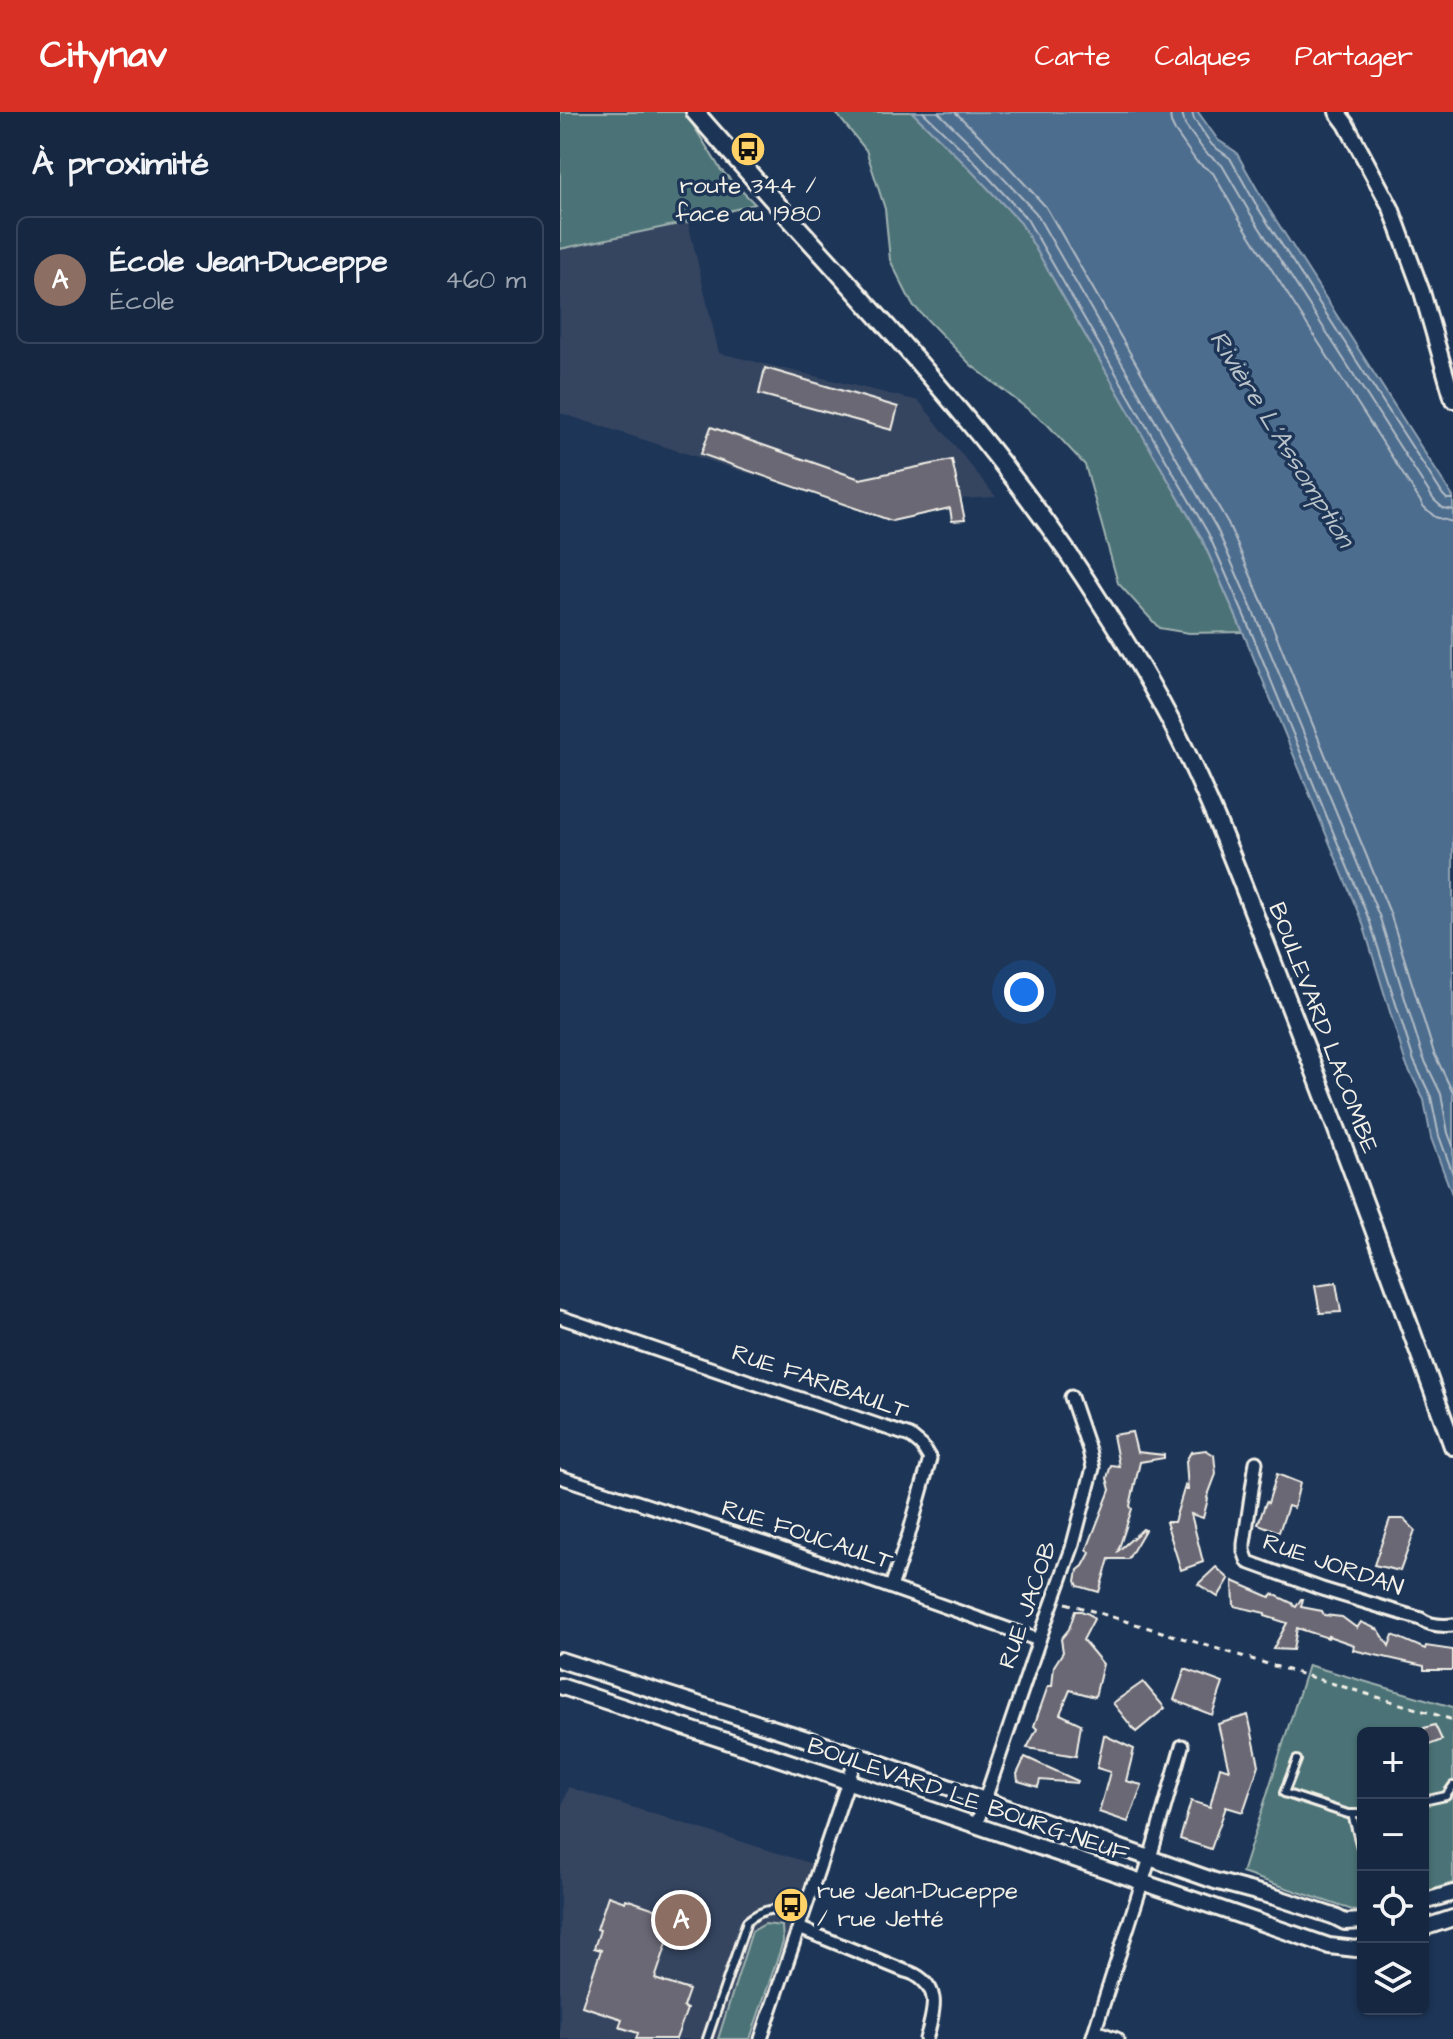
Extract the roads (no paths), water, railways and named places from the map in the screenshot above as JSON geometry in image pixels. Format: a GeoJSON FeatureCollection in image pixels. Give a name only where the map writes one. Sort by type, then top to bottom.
{"type":"FeatureCollection","features":[{"type":"Feature","properties":{"kind":"main road","name":"BOULEVARD LACOMBE"},"geometry":{"type":"LineString","coordinates":[[695,112],[974,426],[1064,546],[1123,639],[1186,753],[1221,831],[1342,1142],[1453,1446]]}},
{"type":"Feature","properties":{"kind":"street"},"geometry":{"type":"LineString","coordinates":[[1337,112],[1391,208],[1422,292],[1453,400]]}},
{"type":"Feature","properties":{"kind":"street","name":"RUE FARIBAULT"},"geometry":{"type":"LineString","coordinates":[[560,1317],[910,1436],[922,1446],[930,1459],[891,1587]]}},
{"type":"Feature","properties":{"kind":"street","name":"RUE JACOB"},"geometry":{"type":"LineString","coordinates":[[976,1826],[1072,1548],[1093,1468],[1071,1397]]}},
{"type":"Feature","properties":{"kind":"street","name":"RUE JORDAN"},"geometry":{"type":"LineString","coordinates":[[1256,1462],[1244,1544],[1248,1562],[1426,1623],[1453,1625]]}},
{"type":"Feature","properties":{"kind":"street","name":"RUE FOUCAULT"},"geometry":{"type":"LineString","coordinates":[[560,1477],[891,1587],[1039,1640]]}},
{"type":"Feature","properties":{"kind":"street","name":"BOULEVARD LE BOURG-NEUF"},"geometry":{"type":"LineString","coordinates":[[560,1660],[857,1755],[1215,1881],[1275,1897],[1345,1922],[1357,1921]]}},
{"type":"Feature","properties":{"kind":"street","name":"BOULEVARD LE BOURG-NEUF"},"geometry":{"type":"LineString","coordinates":[[560,1686],[1329,1946],[1357,1949]]}},
{"type":"Feature","properties":{"kind":"street"},"geometry":{"type":"LineString","coordinates":[[1117,2039],[1094,2035],[1182,1746]]}},
{"type":"Feature","properties":{"kind":"street"},"geometry":{"type":"LineString","coordinates":[[761,2039],[857,1755]]}},
{"type":"Feature","properties":{"kind":"street"},"geometry":{"type":"LineString","coordinates":[[1429,1900],[1453,1893]]}},
{"type":"Feature","properties":{"kind":"street"},"geometry":{"type":"LineString","coordinates":[[1429,1926],[1453,1918]]}},
{"type":"Feature","properties":{"kind":"street"},"geometry":{"type":"LineString","coordinates":[[799,1928],[914,1973],[925,1982],[934,1999],[926,2039]]}},
{"type":"Feature","properties":{"kind":"lane"},"geometry":{"type":"LineString","coordinates":[[1297,1760],[1284,1793],[1348,1814],[1357,1814]]}},
{"type":"Feature","properties":{"kind":"lane"},"geometry":{"type":"LineString","coordinates":[[1429,1800],[1446,1796],[1453,1786]]}},
{"type":"Feature","properties":{"kind":"lane"},"geometry":{"type":"LineString","coordinates":[[1352,1814],[1357,1833]]}},
{"type":"Feature","properties":{"kind":"lane"},"geometry":{"type":"LineString","coordinates":[[707,2039],[747,1921],[758,1913],[774,1908],[804,1912]]}},
{"type":"Feature","properties":{"kind":"water","name":"Rivière L'Assomption"},"geometry":{"type":"Polygon","coordinates":[[[912,112],[1198,112],[1218,140],[1236,152],[1265,203],[1453,497],[1453,1197],[1431,1138],[1424,1100],[1406,1064],[1363,924],[1201,537],[1021,223],[912,112]]]}},
{"type":"Feature","properties":{"kind":"place","name":"route 344 / face au 1980"},"geometry":{"type":"Point","coordinates":[748,149]}},
{"type":"Feature","properties":{"kind":"place","name":"rue Jean-Duceppe / rue Jetté"},"geometry":{"type":"Point","coordinates":[791,1905]}},
{"type":"Feature","properties":{"kind":"place","name":"École Jean-Duceppe"},"geometry":{"type":"Point","coordinates":[681,1920]}}]}
